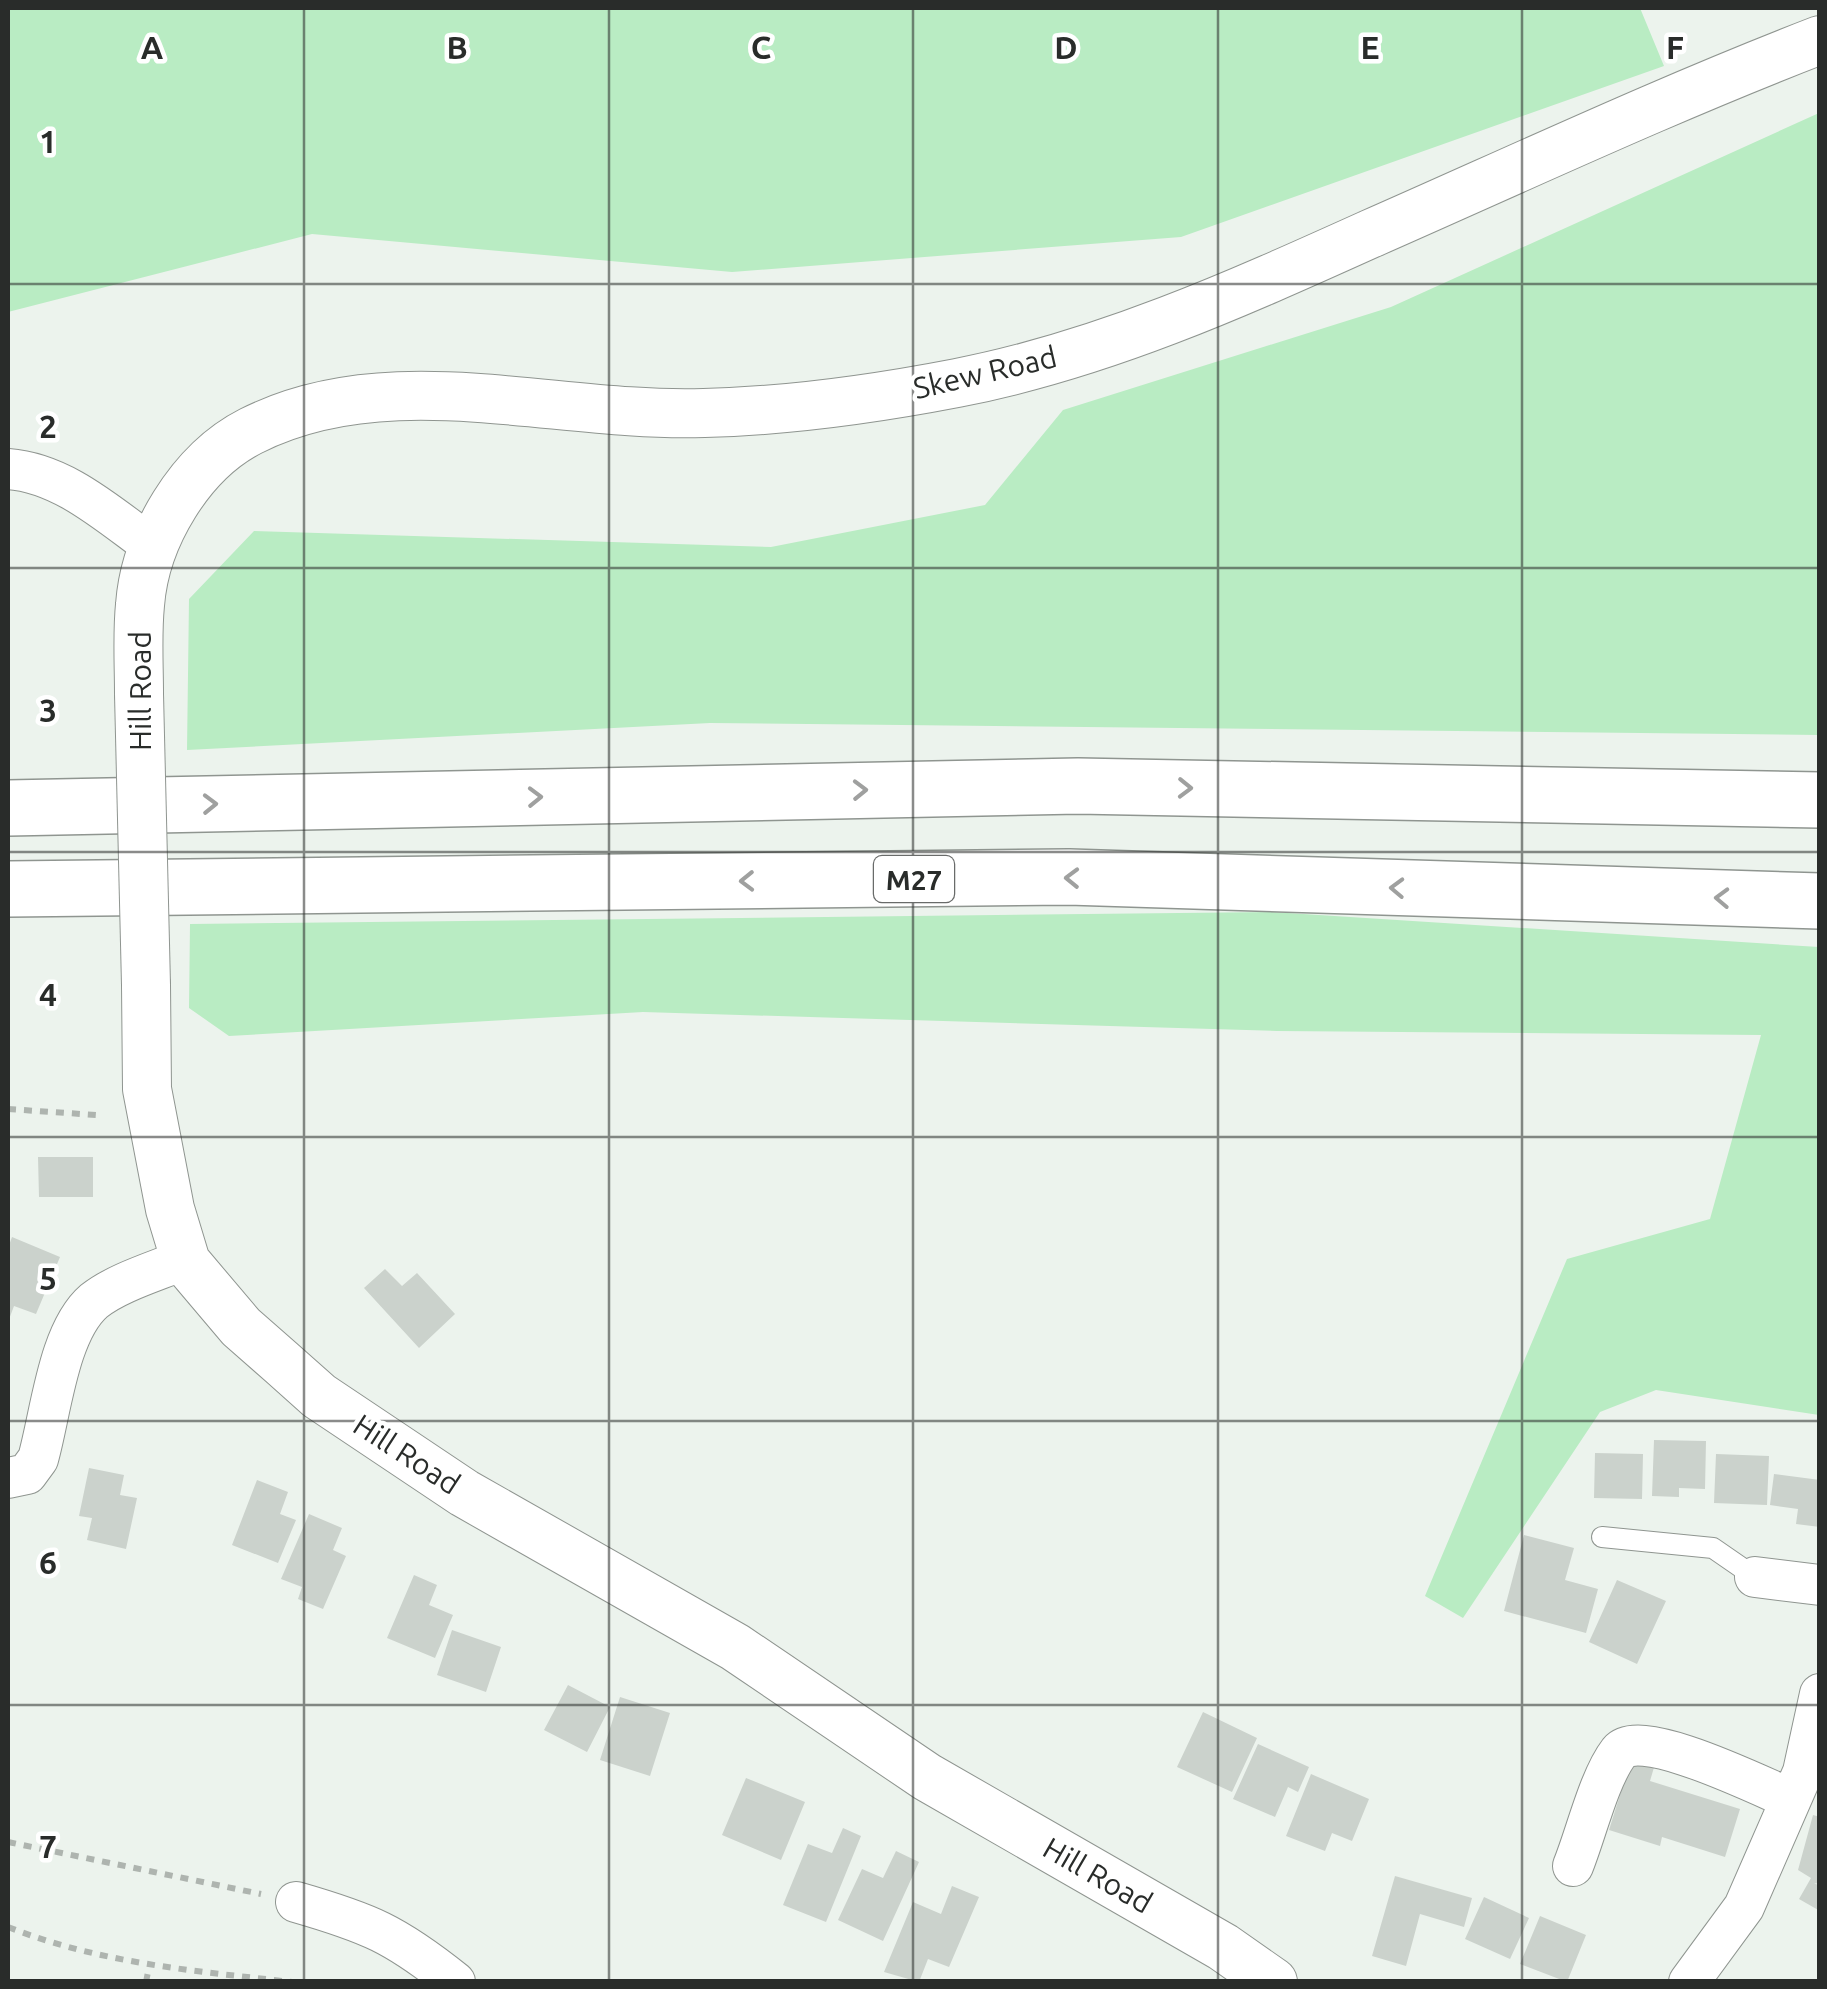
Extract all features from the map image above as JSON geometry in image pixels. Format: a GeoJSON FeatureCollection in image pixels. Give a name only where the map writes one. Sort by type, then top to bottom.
{"type":"FeatureCollection","features":[{"type":"Feature","properties":{"kind":"highway"},"geometry":{"type":"LineString","coordinates":[[8,808],[1078,786],[1820,800]]}},
{"type":"Feature","properties":{"kind":"highway","name":"M27"},"geometry":{"type":"LineString","coordinates":[[8,889],[1069,878],[1820,902]]}},
{"type":"Feature","properties":{"kind":"street","name":"Skew Road"},"geometry":{"type":"LineString","coordinates":[[155,548],[188,480],[245,433],[307,405],[386,393],[703,414],[832,403],[960,382],[1134,335],[1309,262],[1665,100],[1820,40]]}},
{"type":"Feature","properties":{"kind":"street"},"geometry":{"type":"LineString","coordinates":[[8,469],[28,470],[75,490],[155,548]]}},
{"type":"Feature","properties":{"kind":"street","name":"Hill Road"},"geometry":{"type":"LineString","coordinates":[[155,548],[140,601],[147,1088],[170,1210],[185,1259],[241,1327],[319,1396],[432,1471],[734,1647],[928,1777],[1223,1947],[1274,1982]]}},
{"type":"Feature","properties":{"kind":"street"},"geometry":{"type":"LineString","coordinates":[[8,1478],[27,1474],[38,1459],[68,1339],[82,1314],[98,1298],[185,1259]]}},
{"type":"Feature","properties":{"kind":"street"},"geometry":{"type":"LineString","coordinates":[[1755,1577],[1820,1586]]}},
{"type":"Feature","properties":{"kind":"street"},"geometry":{"type":"LineString","coordinates":[[1689,1982],[1744,1908],[1803,1772],[1820,1694]]}},
{"type":"Feature","properties":{"kind":"street"},"geometry":{"type":"LineString","coordinates":[[1574,1866],[1612,1766],[1621,1748],[1633,1743],[1668,1749],[1791,1799]]}},
{"type":"Feature","properties":{"kind":"street"},"geometry":{"type":"LineString","coordinates":[[296,1902],[366,1923],[401,1939],[455,1982]]}},
{"type":"Feature","properties":{"kind":"lane"},"geometry":{"type":"LineString","coordinates":[[1602,1537],[1713,1548],[1755,1577]]}},
{"type":"Feature","properties":{"kind":"path"},"geometry":{"type":"LineString","coordinates":[[8,1109],[96,1115]]}},
{"type":"Feature","properties":{"kind":"path"},"geometry":{"type":"LineString","coordinates":[[8,1842],[296,1902]]}},
{"type":"Feature","properties":{"kind":"path"},"geometry":{"type":"LineString","coordinates":[[8,1927],[56,1946],[149,1966],[292,1982]]}},
{"type":"Feature","properties":{"kind":"path"},"geometry":{"type":"LineString","coordinates":[[146,1982],[149,1966]]}},
{"type":"Feature","properties":{"kind":"green space"},"geometry":{"type":"Polygon","coordinates":[[[8,8],[1640,8],[1664,66],[1181,237],[732,272],[312,234],[8,312],[8,8]]]}},
{"type":"Feature","properties":{"kind":"green space"},"geometry":{"type":"Polygon","coordinates":[[[1819,113],[1819,735],[710,723],[187,750],[189,599],[254,531],[771,547],[985,505],[1063,410],[1391,307],[1819,113]]]}},
{"type":"Feature","properties":{"kind":"green space"},"geometry":{"type":"Polygon","coordinates":[[[1272,912],[1819,947],[1819,1415],[1656,1390],[1600,1412],[1463,1618],[1425,1596],[1567,1259],[1710,1219],[1761,1035],[1277,1031],[643,1012],[229,1036],[189,1008],[190,924],[1272,912]]]}},
{"type":"Feature","properties":{"kind":"building"},"geometry":{"type":"Polygon","coordinates":[[[38,1157],[93,1157],[93,1197],[39,1197],[38,1157]]]}},
{"type":"Feature","properties":{"kind":"building"},"geometry":{"type":"Polygon","coordinates":[[[12,1237],[60,1257],[36,1314],[14,1306],[8,1322],[8,1248],[12,1237]]]}},
{"type":"Feature","properties":{"kind":"building"},"geometry":{"type":"Polygon","coordinates":[[[385,1269],[402,1286],[417,1273],[455,1314],[419,1348],[364,1288],[385,1269]]]}},
{"type":"Feature","properties":{"kind":"building"},"geometry":{"type":"Polygon","coordinates":[[[1654,1440],[1706,1441],[1705,1489],[1679,1488],[1679,1497],[1652,1496],[1654,1440]]]}},
{"type":"Feature","properties":{"kind":"building"},"geometry":{"type":"Polygon","coordinates":[[[1595,1453],[1643,1454],[1642,1499],[1594,1498],[1595,1453]]]}},
{"type":"Feature","properties":{"kind":"building"},"geometry":{"type":"Polygon","coordinates":[[[1716,1454],[1769,1456],[1767,1505],[1714,1503],[1716,1454]]]}},
{"type":"Feature","properties":{"kind":"building"},"geometry":{"type":"Polygon","coordinates":[[[89,1468],[124,1475],[120,1495],[137,1498],[126,1549],[87,1540],[92,1518],[79,1516],[89,1468]]]}},
{"type":"Feature","properties":{"kind":"building"},"geometry":{"type":"Polygon","coordinates":[[[1774,1474],[1820,1480],[1820,1527],[1796,1524],[1798,1509],[1770,1505],[1774,1474]]]}},
{"type":"Feature","properties":{"kind":"building"},"geometry":{"type":"Polygon","coordinates":[[[257,1480],[288,1492],[280,1514],[296,1520],[278,1563],[232,1545],[257,1480]]]}},
{"type":"Feature","properties":{"kind":"building"},"geometry":{"type":"Polygon","coordinates":[[[309,1514],[342,1528],[333,1550],[346,1556],[323,1609],[298,1599],[302,1587],[281,1579],[309,1514]]]}},
{"type":"Feature","properties":{"kind":"building"},"geometry":{"type":"Polygon","coordinates":[[[1524,1535],[1574,1548],[1565,1580],[1598,1589],[1586,1633],[1504,1611],[1524,1535]]]}},
{"type":"Feature","properties":{"kind":"building"},"geometry":{"type":"Polygon","coordinates":[[[414,1575],[437,1585],[429,1605],[453,1615],[435,1658],[387,1638],[414,1575]]]}},
{"type":"Feature","properties":{"kind":"building"},"geometry":{"type":"Polygon","coordinates":[[[1617,1580],[1666,1601],[1637,1664],[1589,1642],[1617,1580]]]}},
{"type":"Feature","properties":{"kind":"building"},"geometry":{"type":"Polygon","coordinates":[[[452,1630],[501,1647],[486,1692],[437,1675],[452,1630]]]}},
{"type":"Feature","properties":{"kind":"building"},"geometry":{"type":"Polygon","coordinates":[[[568,1685],[610,1707],[587,1752],[544,1730],[568,1685]]]}},
{"type":"Feature","properties":{"kind":"building"},"geometry":{"type":"Polygon","coordinates":[[[620,1697],[670,1713],[650,1776],[600,1760],[620,1697]]]}},
{"type":"Feature","properties":{"kind":"building"},"geometry":{"type":"Polygon","coordinates":[[[1203,1712],[1257,1738],[1232,1792],[1177,1767],[1203,1712]]]}},
{"type":"Feature","properties":{"kind":"building"},"geometry":{"type":"Polygon","coordinates":[[[1258,1744],[1309,1767],[1298,1792],[1288,1787],[1275,1817],[1233,1799],[1258,1744]]]}},
{"type":"Feature","properties":{"kind":"building"},"geometry":{"type":"Polygon","coordinates":[[[1632,1757],[1655,1764],[1650,1781],[1740,1809],[1725,1857],[1662,1837],[1660,1846],[1609,1830],[1632,1757]]]}},
{"type":"Feature","properties":{"kind":"building"},"geometry":{"type":"Polygon","coordinates":[[[1311,1774],[1369,1799],[1352,1841],[1332,1833],[1325,1851],[1286,1836],[1311,1774]]]}},
{"type":"Feature","properties":{"kind":"building"},"geometry":{"type":"Polygon","coordinates":[[[746,1778],[805,1802],[781,1860],[722,1835],[746,1778]]]}},
{"type":"Feature","properties":{"kind":"building"},"geometry":{"type":"Polygon","coordinates":[[[1813,1815],[1820,1817],[1820,1884],[1814,1883],[1820,1886],[1820,1911],[1799,1899],[1811,1878],[1798,1870],[1813,1815]]]}},
{"type":"Feature","properties":{"kind":"building"},"geometry":{"type":"Polygon","coordinates":[[[843,1828],[861,1836],[826,1922],[783,1905],[808,1844],[832,1853],[843,1828]]]}},
{"type":"Feature","properties":{"kind":"building"},"geometry":{"type":"Polygon","coordinates":[[[896,1851],[919,1862],[883,1941],[838,1920],[862,1869],[883,1878],[896,1851]]]}},
{"type":"Feature","properties":{"kind":"building"},"geometry":{"type":"Polygon","coordinates":[[[1395,1876],[1472,1898],[1464,1927],[1420,1914],[1406,1966],[1372,1956],[1395,1876]]]}},
{"type":"Feature","properties":{"kind":"building"},"geometry":{"type":"Polygon","coordinates":[[[952,1886],[979,1897],[949,1967],[928,1959],[919,1982],[884,1972],[913,1902],[941,1914],[952,1886]]]}},
{"type":"Feature","properties":{"kind":"building"},"geometry":{"type":"Polygon","coordinates":[[[1484,1897],[1529,1918],[1510,1959],[1465,1939],[1484,1897]]]}},
{"type":"Feature","properties":{"kind":"building"},"geometry":{"type":"Polygon","coordinates":[[[1540,1916],[1586,1935],[1567,1982],[1520,1964],[1540,1916]]]}}]}
